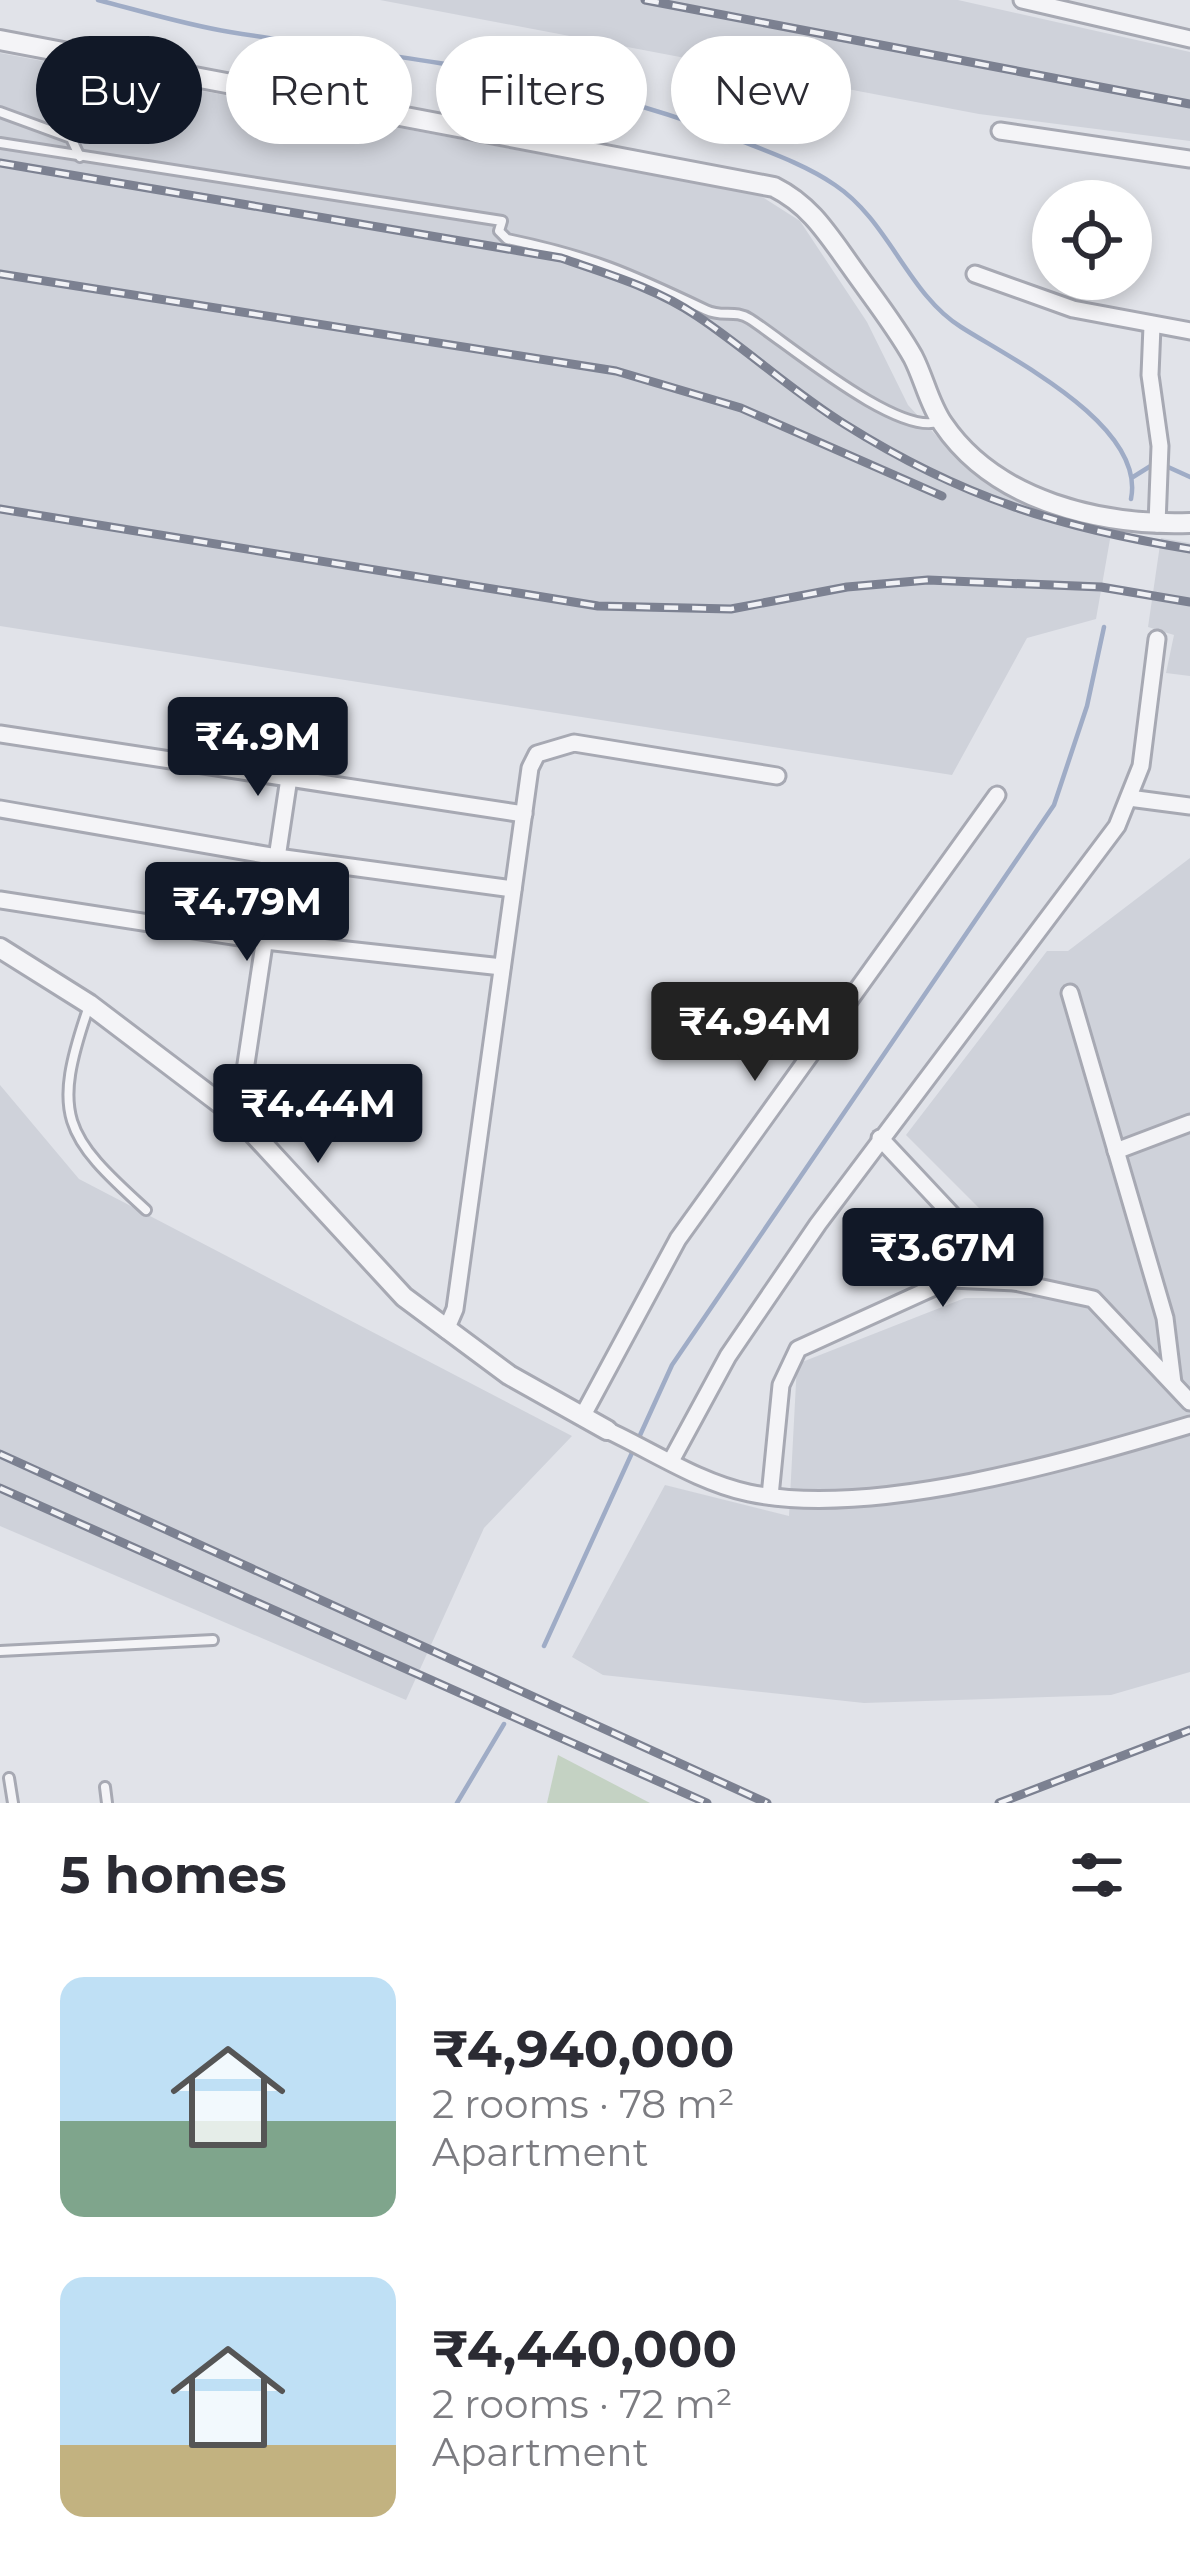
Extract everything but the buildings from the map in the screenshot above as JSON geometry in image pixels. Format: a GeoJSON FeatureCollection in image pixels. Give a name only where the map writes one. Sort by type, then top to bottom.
{"type":"FeatureCollection","features":[{"type":"Feature","properties":{"kind":"street"},"geometry":{"type":"LineString","coordinates":[[1022,0],[1190,39]]}},
{"type":"Feature","properties":{"kind":"street"},"geometry":{"type":"LineString","coordinates":[[1110,21],[1115,0]]}},
{"type":"Feature","properties":{"kind":"street"},"geometry":{"type":"LineString","coordinates":[[0,40],[774,187],[801,202],[820,223],[913,357],[940,421],[964,450],[1003,478],[1058,506],[1107,519],[1190,524]]}},
{"type":"Feature","properties":{"kind":"street"},"geometry":{"type":"LineString","coordinates":[[1000,131],[1190,159]]}},
{"type":"Feature","properties":{"kind":"street"},"geometry":{"type":"LineString","coordinates":[[975,274],[1058,305],[1190,331]]}},
{"type":"Feature","properties":{"kind":"street"},"geometry":{"type":"LineString","coordinates":[[1147,524],[1160,463],[1150,375],[1152,326]]}},
{"type":"Feature","properties":{"kind":"street"},"geometry":{"type":"LineString","coordinates":[[664,1457],[738,1340],[880,1138],[1100,854],[1130,798],[1145,743],[1157,639]]}},
{"type":"Feature","properties":{"kind":"street"},"geometry":{"type":"LineString","coordinates":[[0,734],[524,814]]}},
{"type":"Feature","properties":{"kind":"street"},"geometry":{"type":"LineString","coordinates":[[446,1330],[455,1309],[530,768],[538,754],[574,743],[776,776]]}},
{"type":"Feature","properties":{"kind":"street"},"geometry":{"type":"LineString","coordinates":[[238,1117],[289,778]]}},
{"type":"Feature","properties":{"kind":"street"},"geometry":{"type":"LineString","coordinates":[[582,1417],[678,1239],[997,795]]}},
{"type":"Feature","properties":{"kind":"street"},"geometry":{"type":"LineString","coordinates":[[1130,798],[1190,806]]}},
{"type":"Feature","properties":{"kind":"street"},"geometry":{"type":"LineString","coordinates":[[0,809],[277,857],[514,889]]}},
{"type":"Feature","properties":{"kind":"street"},"geometry":{"type":"LineString","coordinates":[[0,900],[265,941],[502,968]]}},
{"type":"Feature","properties":{"kind":"street"},"geometry":{"type":"LineString","coordinates":[[0,948],[89,1004],[238,1117],[362,1256],[446,1330],[509,1375],[582,1417],[744,1492],[838,1498],[949,1483],[1113,1448],[1190,1425]]}},
{"type":"Feature","properties":{"kind":"street"},"geometry":{"type":"LineString","coordinates":[[1070,993],[1165,1318],[1173,1383]]}},
{"type":"Feature","properties":{"kind":"street"},"geometry":{"type":"LineString","coordinates":[[1116,1151],[1190,1123]]}},
{"type":"Feature","properties":{"kind":"street"},"geometry":{"type":"LineString","coordinates":[[880,1138],[1016,1282]]}},
{"type":"Feature","properties":{"kind":"street"},"geometry":{"type":"LineString","coordinates":[[770,1496],[781,1384],[798,1349],[952,1279],[1016,1282],[1093,1299],[1190,1402]]}},
{"type":"Feature","properties":{"kind":"lane"},"geometry":{"type":"LineString","coordinates":[[0,112],[71,138],[80,158]]}},
{"type":"Feature","properties":{"kind":"lane"},"geometry":{"type":"LineString","coordinates":[[0,143],[502,220],[499,231],[507,239],[604,261],[711,313],[741,314],[885,408],[917,424],[940,421]]}},
{"type":"Feature","properties":{"kind":"lane"},"geometry":{"type":"LineString","coordinates":[[89,1004],[69,1075],[76,1140],[146,1210]]}},
{"type":"Feature","properties":{"kind":"lane"},"geometry":{"type":"LineString","coordinates":[[0,1652],[213,1640]]}},
{"type":"Feature","properties":{"kind":"lane"},"geometry":{"type":"LineString","coordinates":[[9,1778],[13,1803]]}},
{"type":"Feature","properties":{"kind":"lane"},"geometry":{"type":"LineString","coordinates":[[105,1787],[107,1803]]}},
{"type":"Feature","properties":{"kind":"shaded area"},"geometry":{"type":"Polygon","coordinates":[[[380,0],[958,0],[1190,52],[1190,141],[979,114],[851,90],[851,36],[671,36],[671,55],[647,51],[647,36],[569,36],[380,0]]]}},
{"type":"Feature","properties":{"kind":"shaded area"},"geometry":{"type":"Polygon","coordinates":[[[0,53],[36,60],[36,144],[202,144],[202,91],[226,95],[226,144],[412,144],[412,130],[436,135],[436,144],[484,144],[761,196],[800,221],[867,322],[908,405],[944,444],[1047,508],[1112,528],[1096,619],[1027,638],[952,775],[0,626],[0,53]]]}},
{"type":"Feature","properties":{"kind":"shaded area"},"geometry":{"type":"Polygon","coordinates":[[[1161,538],[1190,543],[1190,676],[1166,673],[1174,635],[1148,627],[1161,538]]]}},
{"type":"Feature","properties":{"kind":"shaded area"},"geometry":{"type":"Polygon","coordinates":[[[1190,858],[1190,1672],[1111,1695],[864,1703],[603,1675],[572,1657],[665,1485],[789,1516],[797,1364],[965,1298],[1032,1298],[1043,1272],[906,1135],[1047,951],[1068,951],[1190,858]]]}},
{"type":"Feature","properties":{"kind":"shaded area"},"geometry":{"type":"Polygon","coordinates":[[[0,1085],[79,1179],[572,1436],[484,1528],[406,1700],[0,1526],[0,1085]]]}},
{"type":"Feature","properties":{"kind":"green space"},"geometry":{"type":"Polygon","coordinates":[[[558,1755],[650,1803],[547,1803],[558,1755]]]}},
{"type":"Feature","properties":{"kind":"waterway"},"geometry":{"type":"LineString","coordinates":[[98,0],[213,29],[549,83],[673,116],[800,165],[854,200],[943,313],[1041,376],[1097,420],[1118,445],[1130,472],[1131,499]]}},
{"type":"Feature","properties":{"kind":"waterway"},"geometry":{"type":"LineString","coordinates":[[1133,477],[1157,462],[1190,477]]}},
{"type":"Feature","properties":{"kind":"waterway"},"geometry":{"type":"LineString","coordinates":[[544,1646],[672,1365],[1054,805],[1087,706],[1104,627]]}},
{"type":"Feature","properties":{"kind":"waterway"},"geometry":{"type":"LineString","coordinates":[[457,1803],[504,1724]]}},
{"type":"Feature","properties":{"kind":"railway"},"geometry":{"type":"LineString","coordinates":[[645,0],[1190,104]]}},
{"type":"Feature","properties":{"kind":"railway"},"geometry":{"type":"LineString","coordinates":[[0,163],[561,258],[631,282],[681,306],[827,413],[930,472],[1053,519],[1190,549]]}},
{"type":"Feature","properties":{"kind":"railway"},"geometry":{"type":"LineString","coordinates":[[0,274],[616,371],[741,408],[942,496]]}},
{"type":"Feature","properties":{"kind":"railway"},"geometry":{"type":"LineString","coordinates":[[0,509],[598,606],[731,609],[847,587],[928,580],[1101,587],[1190,602]]}},
{"type":"Feature","properties":{"kind":"railway"},"geometry":{"type":"LineString","coordinates":[[0,1454],[767,1803]]}},
{"type":"Feature","properties":{"kind":"railway"},"geometry":{"type":"LineString","coordinates":[[0,1488],[707,1803]]}},
{"type":"Feature","properties":{"kind":"railway"},"geometry":{"type":"LineString","coordinates":[[999,1803],[1190,1730]]}}]}
